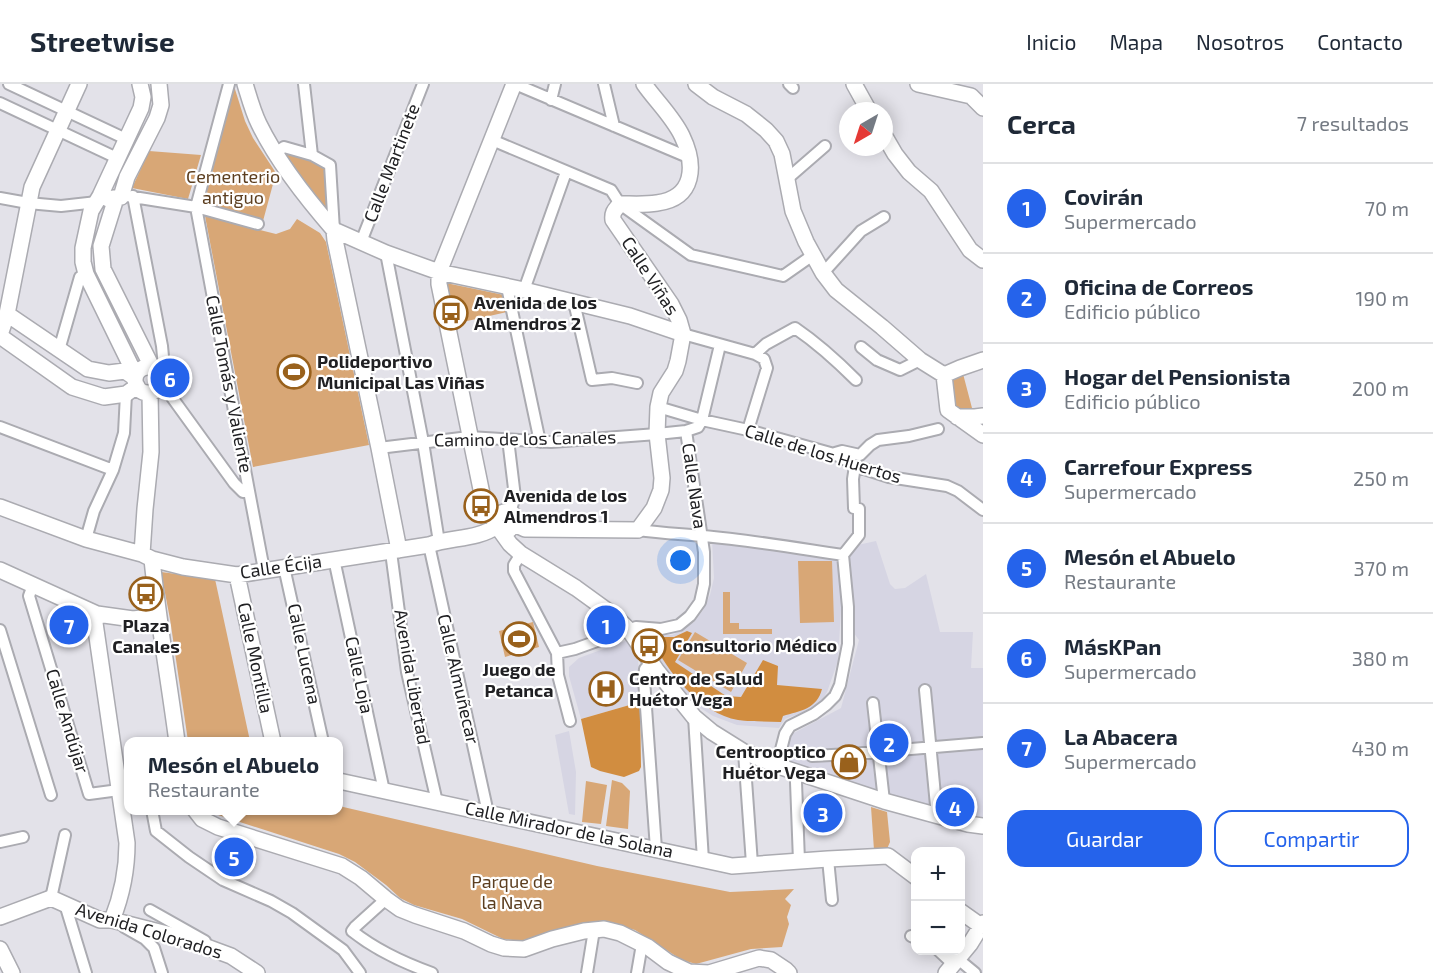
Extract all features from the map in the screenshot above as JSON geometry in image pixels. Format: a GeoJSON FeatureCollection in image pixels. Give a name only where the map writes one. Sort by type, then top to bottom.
{"type":"FeatureCollection","features":[{"type":"Feature","properties":{"kind":"street"},"geometry":{"type":"LineString","coordinates":[[117,158],[0,104],[10,84],[126,139]]}},
{"type":"Feature","properties":{"kind":"street"},"geometry":{"type":"LineString","coordinates":[[79,84],[36,176],[0,333],[72,387],[104,398],[144,382],[164,367],[162,346],[124,197]]}},
{"type":"Feature","properties":{"kind":"street"},"geometry":{"type":"LineString","coordinates":[[140,84],[143,97],[141,108],[91,211],[82,248],[86,274],[130,364],[144,382]]}},
{"type":"Feature","properties":{"kind":"street"},"geometry":{"type":"LineString","coordinates":[[159,84],[161,105],[157,118],[127,177],[124,197],[101,246],[103,269],[144,382],[151,452],[145,509],[147,556],[164,645],[176,737]]}},
{"type":"Feature","properties":{"kind":"street"},"geometry":{"type":"LineString","coordinates":[[199,208],[229,84]]}},
{"type":"Feature","properties":{"kind":"street"},"geometry":{"type":"LineString","coordinates":[[245,84],[258,122],[275,153],[310,203],[334,230],[386,253],[439,272],[630,316],[683,334],[755,354],[765,359],[767,368],[748,430]]}},
{"type":"Feature","properties":{"kind":"street"},"geometry":{"type":"LineString","coordinates":[[275,153],[284,147],[312,155],[304,84]]}},
{"type":"Feature","properties":{"kind":"street","name":"Calle Martinete"},"geometry":{"type":"LineString","coordinates":[[361,242],[423,84]]}},
{"type":"Feature","properties":{"kind":"street"},"geometry":{"type":"LineString","coordinates":[[690,158],[514,84],[439,272],[439,284],[483,499],[503,523],[521,554],[576,588],[616,617],[629,630],[651,663],[694,717],[712,732],[744,752],[799,773],[884,801],[983,826]]}},
{"type":"Feature","properties":{"kind":"street"},"geometry":{"type":"LineString","coordinates":[[551,100],[555,84]]}},
{"type":"Feature","properties":{"kind":"street"},"geometry":{"type":"LineString","coordinates":[[603,84],[614,126]]}},
{"type":"Feature","properties":{"kind":"street"},"geometry":{"type":"LineString","coordinates":[[620,204],[659,203],[674,199],[683,192],[691,172],[690,158],[682,136],[672,119],[644,84]]}},
{"type":"Feature","properties":{"kind":"street"},"geometry":{"type":"LineString","coordinates":[[854,84],[864,102]]}},
{"type":"Feature","properties":{"kind":"street"},"geometry":{"type":"LineString","coordinates":[[918,84],[970,90],[983,108]]}},
{"type":"Feature","properties":{"kind":"street"},"geometry":{"type":"LineString","coordinates":[[697,85],[713,97],[746,114],[776,141],[782,154],[793,211],[813,255],[836,290],[920,360],[945,375]]}},
{"type":"Feature","properties":{"kind":"street"},"geometry":{"type":"LineString","coordinates":[[492,140],[611,190],[620,204],[691,255],[783,276],[813,255]]}},
{"type":"Feature","properties":{"kind":"street"},"geometry":{"type":"LineString","coordinates":[[787,179],[825,146]]}},
{"type":"Feature","properties":{"kind":"street"},"geometry":{"type":"LineString","coordinates":[[893,149],[909,172],[931,191],[970,250],[983,260]]}},
{"type":"Feature","properties":{"kind":"street","name":"Avenida Libertad"},"geometry":{"type":"LineString","coordinates":[[312,155],[330,165],[334,240],[379,448],[395,551],[407,672],[437,802]]}},
{"type":"Feature","properties":{"kind":"street"},"geometry":{"type":"LineString","coordinates":[[524,290],[566,172]]}},
{"type":"Feature","properties":{"kind":"street"},"geometry":{"type":"LineString","coordinates":[[0,198],[61,206],[124,197],[199,208],[258,224]]}},
{"type":"Feature","properties":{"kind":"street","name":"Calle Viñas"},"geometry":{"type":"LineString","coordinates":[[620,204],[612,215],[613,220],[671,304],[683,334],[675,371],[661,393],[658,406],[657,435],[662,478],[661,490],[654,508],[638,530]]}},
{"type":"Feature","properties":{"kind":"street","name":"Calle Tomás y Valiente"},"geometry":{"type":"LineString","coordinates":[[144,382],[171,396],[234,483],[243,492],[249,491],[199,208]]}},
{"type":"Feature","properties":{"kind":"street"},"geometry":{"type":"LineString","coordinates":[[823,273],[861,231],[884,217]]}},
{"type":"Feature","properties":{"kind":"street","name":"Calle Almuñecar"},"geometry":{"type":"LineString","coordinates":[[386,253],[423,442],[434,544],[488,813]]}},
{"type":"Feature","properties":{"kind":"street"},"geometry":{"type":"LineString","coordinates":[[59,350],[80,277],[86,274]]}},
{"type":"Feature","properties":{"kind":"street"},"geometry":{"type":"LineString","coordinates":[[507,287],[540,442]]}},
{"type":"Feature","properties":{"kind":"street"},"geometry":{"type":"LineString","coordinates":[[574,302],[592,380],[612,378],[637,383]]}},
{"type":"Feature","properties":{"kind":"street"},"geometry":{"type":"LineString","coordinates":[[5,310],[88,369],[109,373],[125,371],[144,382]]}},
{"type":"Feature","properties":{"kind":"street"},"geometry":{"type":"LineString","coordinates":[[755,354],[795,328],[814,341],[856,380]]}},
{"type":"Feature","properties":{"kind":"street"},"geometry":{"type":"LineString","coordinates":[[702,420],[720,345]]}},
{"type":"Feature","properties":{"kind":"street"},"geometry":{"type":"LineString","coordinates":[[861,346],[877,360],[900,370],[920,360]]}},
{"type":"Feature","properties":{"kind":"street"},"geometry":{"type":"LineString","coordinates":[[945,375],[983,360]]}},
{"type":"Feature","properties":{"kind":"street"},"geometry":{"type":"LineString","coordinates":[[945,375],[948,410],[957,417],[978,424]]}},
{"type":"Feature","properties":{"kind":"street"},"geometry":{"type":"LineString","coordinates":[[86,539],[94,511],[113,470],[124,433],[144,382]]}},
{"type":"Feature","properties":{"kind":"street","name":"Calle de los Huertos"},"geometry":{"type":"LineString","coordinates":[[658,406],[702,420],[832,453],[855,466],[903,480],[947,486],[958,491],[983,510]]}},
{"type":"Feature","properties":{"kind":"street","name":"Camino de los Canales"},"geometry":{"type":"LineString","coordinates":[[379,448],[469,437],[540,442],[657,435],[698,427],[702,420]]}},
{"type":"Feature","properties":{"kind":"street"},"geometry":{"type":"LineString","coordinates":[[0,427],[113,470]]}},
{"type":"Feature","properties":{"kind":"street"},"geometry":{"type":"LineString","coordinates":[[832,453],[842,451],[860,455],[878,440],[938,429]]}},
{"type":"Feature","properties":{"kind":"street","name":"Calle Nava"},"geometry":{"type":"LineString","coordinates":[[558,653],[636,627],[661,629],[679,625],[690,616],[700,602],[704,584],[704,552],[686,430]]}},
{"type":"Feature","properties":{"kind":"street"},"geometry":{"type":"LineString","coordinates":[[503,523],[515,497],[508,439]]}},
{"type":"Feature","properties":{"kind":"street"},"geometry":{"type":"LineString","coordinates":[[777,765],[785,734],[790,726],[826,705],[835,696],[840,685],[848,644],[848,607],[843,555],[859,535],[860,509],[854,508],[855,466]]}},
{"type":"Feature","properties":{"kind":"street"},"geometry":{"type":"LineString","coordinates":[[249,491],[264,570]]}},
{"type":"Feature","properties":{"kind":"street","name":"Calle Écija"},"geometry":{"type":"LineString","coordinates":[[0,507],[86,539],[183,567],[237,575],[434,544],[485,533],[503,523]]}},
{"type":"Feature","properties":{"kind":"street"},"geometry":{"type":"LineString","coordinates":[[503,523],[525,529],[638,530],[664,534],[702,535],[772,543],[843,555]]}},
{"type":"Feature","properties":{"kind":"street"},"geometry":{"type":"LineString","coordinates":[[521,554],[513,566],[514,571],[558,653],[558,675],[570,721]]}},
{"type":"Feature","properties":{"kind":"street","name":"Calle Loja"},"geometry":{"type":"LineString","coordinates":[[334,559],[384,791]]}},
{"type":"Feature","properties":{"kind":"street","name":"Calle Lucena"},"geometry":{"type":"LineString","coordinates":[[284,567],[322,737]]}},
{"type":"Feature","properties":{"kind":"street"},"geometry":{"type":"LineString","coordinates":[[0,570],[97,614],[133,619],[158,616]]}},
{"type":"Feature","properties":{"kind":"street","name":"Calle Montilla"},"geometry":{"type":"LineString","coordinates":[[237,575],[272,737]]}},
{"type":"Feature","properties":{"kind":"street","name":"Calle Andújar"},"geometry":{"type":"LineString","coordinates":[[33,585],[29,596],[89,794],[119,790]]}},
{"type":"Feature","properties":{"kind":"street"},"geometry":{"type":"LineString","coordinates":[[97,614],[94,623],[127,843],[126,872],[119,903],[112,920],[145,939],[154,948],[162,973]]}},
{"type":"Feature","properties":{"kind":"street"},"geometry":{"type":"LineString","coordinates":[[0,630],[51,795]]}},
{"type":"Feature","properties":{"kind":"street"},"geometry":{"type":"LineString","coordinates":[[651,663],[645,669],[644,679],[656,849]]}},
{"type":"Feature","properties":{"kind":"street"},"geometry":{"type":"LineString","coordinates":[[925,690],[937,816]]}},
{"type":"Feature","properties":{"kind":"street"},"geometry":{"type":"LineString","coordinates":[[873,703],[884,801]]}},
{"type":"Feature","properties":{"kind":"street"},"geometry":{"type":"LineString","coordinates":[[694,717],[703,860]]}},
{"type":"Feature","properties":{"kind":"street"},"geometry":{"type":"LineString","coordinates":[[812,756],[983,742]]}},
{"type":"Feature","properties":{"kind":"street"},"geometry":{"type":"LineString","coordinates":[[744,752],[752,864]]}},
{"type":"Feature","properties":{"kind":"street"},"geometry":{"type":"LineString","coordinates":[[799,773],[796,782],[799,861]]}},
{"type":"Feature","properties":{"kind":"street","name":"Calle Mirador de la Solana"},"geometry":{"type":"LineString","coordinates":[[343,782],[732,866],[888,856],[911,874]]}},
{"type":"Feature","properties":{"kind":"street"},"geometry":{"type":"LineString","coordinates":[[153,815],[156,831],[189,857],[223,880],[282,907],[335,940],[360,973]]}},
{"type":"Feature","properties":{"kind":"street"},"geometry":{"type":"LineString","coordinates":[[199,815],[218,827],[342,866],[400,909],[464,931],[504,948],[524,948],[552,939],[604,929],[620,933],[648,947],[668,962],[689,972],[709,973],[759,958],[771,960],[789,973]]}},
{"type":"Feature","properties":{"kind":"street"},"geometry":{"type":"LineString","coordinates":[[65,835],[58,901],[86,973]]}},
{"type":"Feature","properties":{"kind":"street"},"geometry":{"type":"LineString","coordinates":[[0,842],[23,837]]}},
{"type":"Feature","properties":{"kind":"street"},"geometry":{"type":"LineString","coordinates":[[828,859],[832,900]]}},
{"type":"Feature","properties":{"kind":"street"},"geometry":{"type":"LineString","coordinates":[[386,899],[352,931],[383,952],[404,963],[432,973]]}},
{"type":"Feature","properties":{"kind":"street"},"geometry":{"type":"LineString","coordinates":[[0,917],[58,901]]}},
{"type":"Feature","properties":{"kind":"street","name":"Avenida Colorados"},"geometry":{"type":"LineString","coordinates":[[58,901],[100,920],[112,920],[175,936],[231,956]]}},
{"type":"Feature","properties":{"kind":"street","name":"Avenida Colorados"},"geometry":{"type":"LineString","coordinates":[[150,910],[257,973]]}},
{"type":"Feature","properties":{"kind":"street"},"geometry":{"type":"LineString","coordinates":[[965,914],[982,925],[952,965],[975,973]]}},
{"type":"Feature","properties":{"kind":"street"},"geometry":{"type":"LineString","coordinates":[[587,973],[594,930]]}},
{"type":"Feature","properties":{"kind":"street"},"geometry":{"type":"LineString","coordinates":[[637,973],[642,944]]}},
{"type":"Feature","properties":{"kind":"street"},"geometry":{"type":"LineString","coordinates":[[0,949],[12,973]]}},
{"type":"Feature","properties":{"kind":"shaded area"},"geometry":{"type":"Polygon","coordinates":[[[712,540],[838,558],[842,592],[838,661],[821,702],[785,719],[779,728],[737,725],[713,716],[691,702],[666,671],[647,639],[647,635],[672,635],[682,630],[694,622],[703,610],[714,578],[712,540]]]}},
{"type":"Feature","properties":{"kind":"shaded area"},"geometry":{"type":"Polygon","coordinates":[[[876,541],[890,584],[895,589],[905,588],[926,574],[940,632],[973,632],[971,668],[983,668],[983,822],[796,767],[785,754],[792,734],[841,708],[859,640],[853,632],[847,555],[853,546],[876,541]]]}},
{"type":"Feature","properties":{"kind":"shaded area"},"geometry":{"type":"Polygon","coordinates":[[[687,631],[692,633],[675,662],[726,696],[741,697],[763,660],[778,666],[777,685],[822,689],[820,696],[807,708],[783,716],[781,722],[743,721],[724,716],[698,700],[686,689],[665,663],[651,637],[674,637],[687,631]]]}},
{"type":"Feature","properties":{"kind":"shaded area","name":"Centro de Salud Huétor Vega"},"geometry":{"type":"Polygon","coordinates":[[[625,641],[630,642],[638,657],[640,702],[581,719],[569,676],[569,667],[579,658],[625,641]]]}},
{"type":"Feature","properties":{"kind":"shaded area"},"geometry":{"type":"Polygon","coordinates":[[[640,702],[641,767],[639,771],[624,777],[591,767],[581,719],[640,702]]]}},
{"type":"Feature","properties":{"kind":"shaded area"},"geometry":{"type":"Polygon","coordinates":[[[569,731],[576,772],[575,815],[569,814],[555,735],[569,731]]]}},
{"type":"Feature","properties":{"kind":"green space","name":"Cementerio antiguo"},"geometry":{"type":"Polygon","coordinates":[[[234,86],[253,138],[276,173],[263,221],[203,206],[234,86]]]}},
{"type":"Feature","properties":{"kind":"green space"},"geometry":{"type":"Polygon","coordinates":[[[149,151],[201,155],[188,199],[132,188],[149,151]]]}},
{"type":"Feature","properties":{"kind":"green space"},"geometry":{"type":"Polygon","coordinates":[[[284,152],[322,163],[326,168],[330,215],[283,155],[284,152]]]}},
{"type":"Feature","properties":{"kind":"green space","name":"Polideportivo Municipal Las Viñas"},"geometry":{"type":"Polygon","coordinates":[[[205,216],[276,234],[290,229],[297,219],[320,233],[326,242],[369,445],[253,467],[205,216]]]}},
{"type":"Feature","properties":{"kind":"green space"},"geometry":{"type":"Polygon","coordinates":[[[446,283],[504,295],[507,312],[454,324],[446,283]]]}},
{"type":"Feature","properties":{"kind":"green space"},"geometry":{"type":"Polygon","coordinates":[[[962,370],[972,408],[965,410],[960,410],[954,402],[952,379],[962,370]]]}},
{"type":"Feature","properties":{"kind":"green space"},"geometry":{"type":"Polygon","coordinates":[[[798,561],[832,561],[834,622],[800,623],[798,561]]]}},
{"type":"Feature","properties":{"kind":"green space"},"geometry":{"type":"Polygon","coordinates":[[[161,572],[215,579],[249,737],[187,737],[161,572]]]}},
{"type":"Feature","properties":{"kind":"green space"},"geometry":{"type":"Polygon","coordinates":[[[723,592],[730,592],[730,623],[739,623],[739,629],[772,629],[772,634],[723,634],[723,592]]]}},
{"type":"Feature","properties":{"kind":"green space","name":"Juego de Petanca"},"geometry":{"type":"Polygon","coordinates":[[[533,622],[539,647],[505,657],[499,631],[533,622]]]}},
{"type":"Feature","properties":{"kind":"green space"},"geometry":{"type":"Polygon","coordinates":[[[695,632],[747,663],[731,692],[678,660],[695,632]]]}},
{"type":"Feature","properties":{"kind":"green space"},"geometry":{"type":"Polygon","coordinates":[[[612,780],[622,783],[630,791],[628,829],[606,826],[612,780]]]}},
{"type":"Feature","properties":{"kind":"green space"},"geometry":{"type":"Polygon","coordinates":[[[586,781],[607,785],[601,824],[582,822],[586,781]]]}},
{"type":"Feature","properties":{"kind":"green space","name":"Parque de la Nava"},"geometry":{"type":"Polygon","coordinates":[[[343,807],[597,866],[730,892],[794,889],[785,899],[791,905],[787,917],[789,924],[782,947],[751,949],[696,964],[682,960],[635,930],[606,922],[583,924],[520,941],[503,939],[462,919],[414,905],[400,898],[355,862],[339,854],[218,815],[343,815],[343,807]]]}},
{"type":"Feature","properties":{"kind":"green space"},"geometry":{"type":"Polygon","coordinates":[[[871,807],[887,812],[890,842],[887,849],[874,850],[871,807]]]}},
{"type":"Feature","properties":{"kind":"place","name":"Avenida de los Almendros 2"},"geometry":{"type":"Point","coordinates":[451,313]}},
{"type":"Feature","properties":{"kind":"place","name":"Polideportivo Municipal Las Viñas"},"geometry":{"type":"Point","coordinates":[294,372]}},
{"type":"Feature","properties":{"kind":"place","name":"MásKPan"},"geometry":{"type":"Point","coordinates":[170,378]}},
{"type":"Feature","properties":{"kind":"place","name":"Avenida de los Almendros 1"},"geometry":{"type":"Point","coordinates":[481,506]}},
{"type":"Feature","properties":{"kind":"place","name":"Plaza Canales"},"geometry":{"type":"Point","coordinates":[146,594]}},
{"type":"Feature","properties":{"kind":"place","name":"La Abacera"},"geometry":{"type":"Point","coordinates":[69,625]}},
{"type":"Feature","properties":{"kind":"place","name":"Covirán"},"geometry":{"type":"Point","coordinates":[606,625]}},
{"type":"Feature","properties":{"kind":"place","name":"Juego de Petanca"},"geometry":{"type":"Point","coordinates":[519,639]}},
{"type":"Feature","properties":{"kind":"place","name":"Consultorio Médico"},"geometry":{"type":"Point","coordinates":[649,646]}},
{"type":"Feature","properties":{"kind":"place","name":"Centro de Salud Huétor Vega"},"geometry":{"type":"Point","coordinates":[606,689]}},
{"type":"Feature","properties":{"kind":"place","name":"Oficina de Correos"},"geometry":{"type":"Point","coordinates":[889,743]}},
{"type":"Feature","properties":{"kind":"place","name":"Centrooptico Huétor Vega"},"geometry":{"type":"Point","coordinates":[849,762]}},
{"type":"Feature","properties":{"kind":"place","name":"Carrefour Express"},"geometry":{"type":"Point","coordinates":[955,807]}},
{"type":"Feature","properties":{"kind":"place","name":"Hogar del Pensionista"},"geometry":{"type":"Point","coordinates":[823,813]}},
{"type":"Feature","properties":{"kind":"place","name":"Mesón el Abuelo"},"geometry":{"type":"Point","coordinates":[234,857]}}]}
